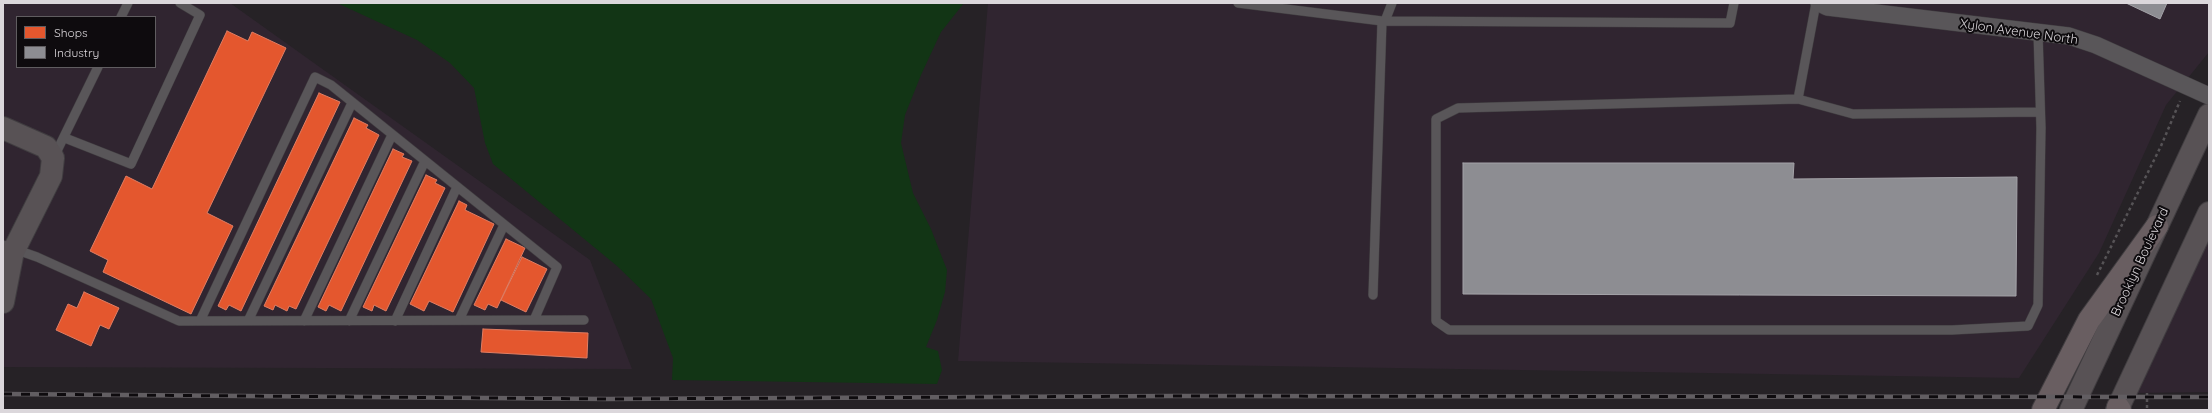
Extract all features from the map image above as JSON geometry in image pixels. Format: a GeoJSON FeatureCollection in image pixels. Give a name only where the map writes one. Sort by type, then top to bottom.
{"type":"FeatureCollection","features":[{"type":"Feature","properties":{"kind":"highway"},"geometry":{"type":"LineString","coordinates":[[2043,410],[2089,320],[2157,226]]}},
{"type":"Feature","properties":{"kind":"main road","name":"Brooklyn Boulevard"},"geometry":{"type":"LineString","coordinates":[[2071,410],[2209,115]]}},
{"type":"Feature","properties":{"kind":"main road"},"geometry":{"type":"LineString","coordinates":[[3,128],[46,146],[53,158],[51,176],[7,254],[3,302]]}},
{"type":"Feature","properties":{"kind":"main road"},"geometry":{"type":"LineString","coordinates":[[2118,409],[2209,212]]}},
{"type":"Feature","properties":{"kind":"street","name":"Xylon Avenue North"},"geometry":{"type":"LineString","coordinates":[[1818,3],[1827,7],[2069,36],[2096,45],[2209,96]]}},
{"type":"Feature","properties":{"kind":"lane"},"geometry":{"type":"LineString","coordinates":[[122,16],[128,3]]}},
{"type":"Feature","properties":{"kind":"lane"},"geometry":{"type":"LineString","coordinates":[[65,138],[131,164],[200,15],[180,3]]}},
{"type":"Feature","properties":{"kind":"lane"},"geometry":{"type":"LineString","coordinates":[[1238,3],[1383,21],[1730,23],[1734,3]]}},
{"type":"Feature","properties":{"kind":"lane"},"geometry":{"type":"LineString","coordinates":[[1373,295],[1383,21],[1392,3]]}},
{"type":"Feature","properties":{"kind":"lane"},"geometry":{"type":"LineString","coordinates":[[1798,99],[1818,3]]}},
{"type":"Feature","properties":{"kind":"lane"},"geometry":{"type":"LineString","coordinates":[[2038,33],[2040,112],[2038,305],[2028,326],[1952,330],[1449,330],[1436,321],[1436,119],[1458,108],[1798,99],[1852,114],[2040,112]]}},
{"type":"Feature","properties":{"kind":"lane"},"geometry":{"type":"LineString","coordinates":[[53,158],[65,138],[98,68]]}},
{"type":"Feature","properties":{"kind":"lane"},"geometry":{"type":"LineString","coordinates":[[200,321],[314,77],[331,85],[557,267],[534,320]]}},
{"type":"Feature","properties":{"kind":"lane"},"geometry":{"type":"LineString","coordinates":[[248,321],[352,103]]}},
{"type":"Feature","properties":{"kind":"lane"},"geometry":{"type":"LineString","coordinates":[[304,321],[392,135]]}},
{"type":"Feature","properties":{"kind":"lane"},"geometry":{"type":"LineString","coordinates":[[349,321],[424,161]]}},
{"type":"Feature","properties":{"kind":"lane"},"geometry":{"type":"LineString","coordinates":[[394,321],[457,187]]}},
{"type":"Feature","properties":{"kind":"lane"},"geometry":{"type":"LineString","coordinates":[[459,320],[504,225]]}},
{"type":"Feature","properties":{"kind":"lane"},"geometry":{"type":"LineString","coordinates":[[7,254],[37,257],[179,321],[584,320]]}},
{"type":"Feature","properties":{"kind":"path"},"geometry":{"type":"LineString","coordinates":[[2093,282],[2162,146],[2187,86]]}},
{"type":"Feature","properties":{"kind":"shaded area"},"geometry":{"type":"Polygon","coordinates":[[[3,3],[230,3],[590,260],[632,369],[3,367],[3,3]]]}},
{"type":"Feature","properties":{"kind":"shaded area"},"geometry":{"type":"Polygon","coordinates":[[[988,3],[2209,3],[2209,52],[2166,105],[2099,253],[2019,378],[958,361],[988,3]]]}},
{"type":"Feature","properties":{"kind":"shaded area"},"geometry":{"type":"Polygon","coordinates":[[[2209,233],[2209,392],[2133,393],[2209,233]]]}},
{"type":"Feature","properties":{"kind":"green space"},"geometry":{"type":"Polygon","coordinates":[[[337,3],[964,3],[941,32],[921,75],[905,115],[901,143],[913,193],[931,229],[947,270],[945,292],[937,320],[926,347],[938,351],[942,370],[937,384],[672,380],[673,358],[651,299],[617,266],[493,164],[485,143],[474,88],[450,63],[417,40],[337,3]]]}},
{"type":"Feature","properties":{"kind":"building: Shops"},"geometry":{"type":"Polygon","coordinates":[[[227,31],[248,41],[252,32],[286,48],[207,213],[233,226],[191,314],[103,272],[108,260],[90,251],[126,176],[152,189],[227,31]]]}},
{"type":"Feature","properties":{"kind":"building: Shops"},"geometry":{"type":"Polygon","coordinates":[[[319,93],[340,102],[241,311],[229,305],[226,310],[218,306],[319,93]]]}},
{"type":"Feature","properties":{"kind":"building: Shops"},"geometry":{"type":"Polygon","coordinates":[[[354,118],[368,125],[366,128],[379,135],[296,309],[289,306],[287,311],[275,305],[273,310],[264,306],[354,118]]]}},
{"type":"Feature","properties":{"kind":"building: Shops"},"geometry":{"type":"Polygon","coordinates":[[[393,149],[404,154],[402,157],[412,161],[341,311],[329,305],[326,311],[318,307],[393,149]]]}},
{"type":"Feature","properties":{"kind":"building: Shops"},"geometry":{"type":"Polygon","coordinates":[[[426,175],[437,180],[435,183],[445,188],[386,311],[374,305],[372,311],[363,307],[426,175]]]}},
{"type":"Feature","properties":{"kind":"building: Shops"},"geometry":{"type":"Polygon","coordinates":[[[459,201],[467,205],[465,210],[494,224],[453,312],[429,301],[424,311],[410,304],[459,201]]]}},
{"type":"Feature","properties":{"kind":"building: Shops"},"geometry":{"type":"Polygon","coordinates":[[[506,239],[525,248],[497,308],[488,304],[485,310],[474,305],[506,239]]]}},
{"type":"Feature","properties":{"kind":"building: Shops"},"geometry":{"type":"Polygon","coordinates":[[[522,257],[547,269],[526,312],[501,300],[522,257]]]}},
{"type":"Feature","properties":{"kind":"building: Shops"},"geometry":{"type":"Polygon","coordinates":[[[84,292],[119,308],[109,329],[100,325],[91,346],[56,330],[68,304],[77,308],[84,292]]]}},
{"type":"Feature","properties":{"kind":"building: Shops"},"geometry":{"type":"Polygon","coordinates":[[[483,329],[588,333],[587,358],[481,352],[483,329]]]}},
{"type":"Feature","properties":{"kind":"building: Industry"},"geometry":{"type":"Polygon","coordinates":[[[2126,3],[2167,3],[2160,19],[2126,3]]]}},
{"type":"Feature","properties":{"kind":"building: Industry"},"geometry":{"type":"Polygon","coordinates":[[[1463,163],[1794,163],[1793,179],[2017,177],[2016,296],[1463,294],[1463,163]]]}},
{"type":"Feature","properties":{"kind":"railway"},"geometry":{"type":"LineString","coordinates":[[3,394],[607,399],[1174,396],[2209,397]]}}]}
